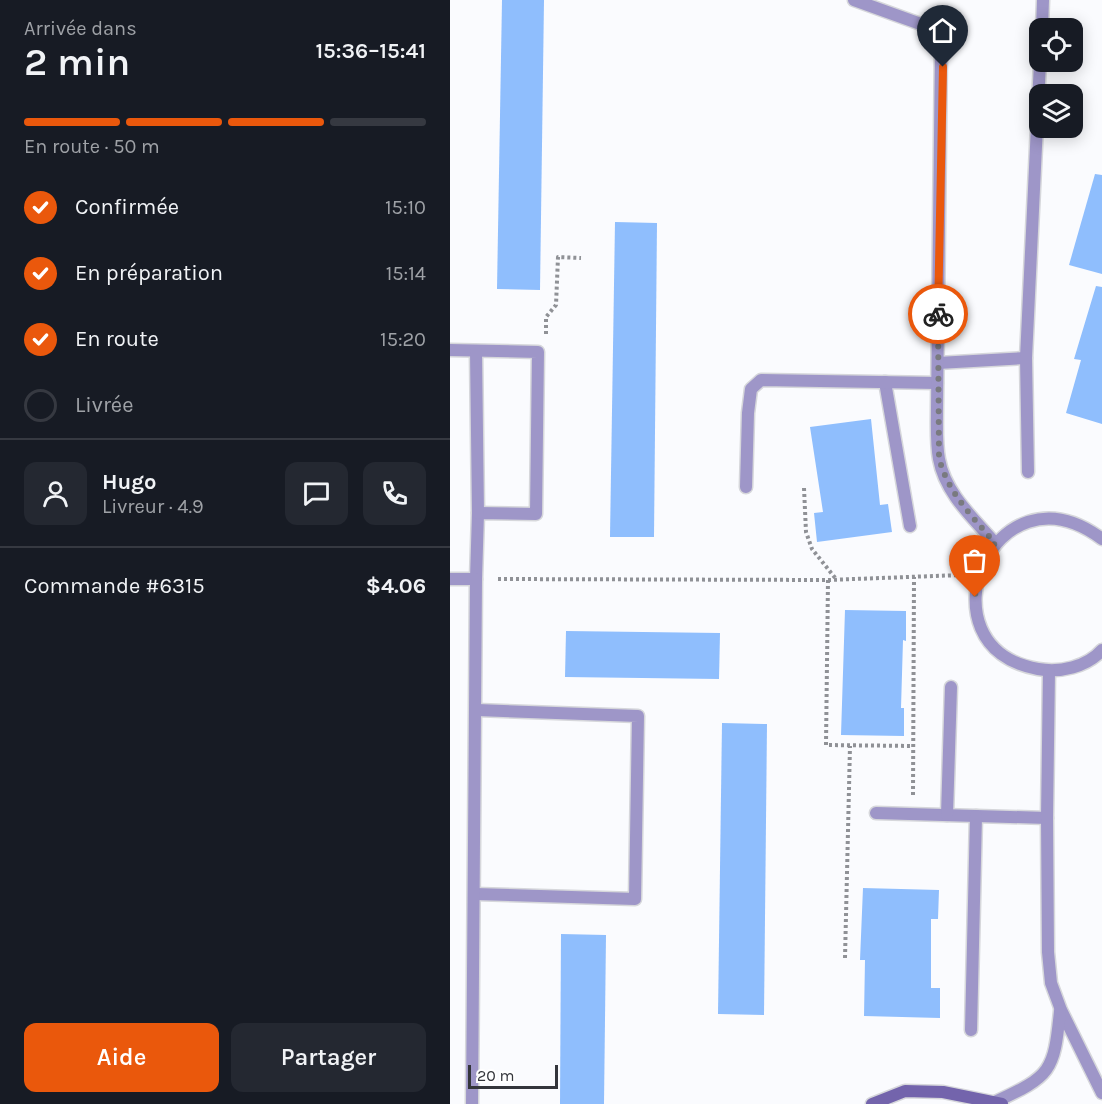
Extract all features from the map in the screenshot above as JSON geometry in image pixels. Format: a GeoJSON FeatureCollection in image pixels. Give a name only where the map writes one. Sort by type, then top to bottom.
{"type":"FeatureCollection","features":[{"type":"Feature","properties":{"kind":"main road"},"geometry":{"type":"LineString","coordinates":[[872,1104],[906,1091],[943,1092],[998,1103]]}},
{"type":"Feature","properties":{"kind":"street"},"geometry":{"type":"LineString","coordinates":[[854,0],[929,27],[937,35],[941,45],[937,383],[939,458],[944,478],[955,496],[995,543]]}},
{"type":"Feature","properties":{"kind":"street"},"geometry":{"type":"LineString","coordinates":[[1042,18],[1043,0]]}},
{"type":"Feature","properties":{"kind":"street"},"geometry":{"type":"LineString","coordinates":[[1028,472],[1026,358],[1040,72]]}},
{"type":"Feature","properties":{"kind":"street"},"geometry":{"type":"LineString","coordinates":[[450,350],[538,352],[536,514],[478,513]]}},
{"type":"Feature","properties":{"kind":"street"},"geometry":{"type":"LineString","coordinates":[[472,1104],[477,710],[476,351]]}},
{"type":"Feature","properties":{"kind":"street"},"geometry":{"type":"LineString","coordinates":[[938,363],[1026,358]]}},
{"type":"Feature","properties":{"kind":"street"},"geometry":{"type":"LineString","coordinates":[[746,487],[747,413],[751,389],[761,380],[937,383]]}},
{"type":"Feature","properties":{"kind":"street"},"geometry":{"type":"LineString","coordinates":[[885,382],[910,526]]}},
{"type":"Feature","properties":{"kind":"street"},"geometry":{"type":"LineString","coordinates":[[1102,539],[1086,527],[1062,520],[1038,520],[1014,528],[995,543],[977,574],[975,597],[979,620],[990,640],[1006,656],[1027,667],[1049,671],[1075,667],[1102,650]]}},
{"type":"Feature","properties":{"kind":"street"},"geometry":{"type":"LineString","coordinates":[[450,579],[476,579]]}},
{"type":"Feature","properties":{"kind":"street"},"geometry":{"type":"LineString","coordinates":[[1049,671],[1047,818],[1048,952],[1051,983],[1060,1010],[1102,1093]]}},
{"type":"Feature","properties":{"kind":"street"},"geometry":{"type":"LineString","coordinates":[[947,814],[951,687]]}},
{"type":"Feature","properties":{"kind":"street"},"geometry":{"type":"LineString","coordinates":[[475,894],[635,899],[638,716],[477,710]]}},
{"type":"Feature","properties":{"kind":"street"},"geometry":{"type":"LineString","coordinates":[[876,813],[1047,818]]}},
{"type":"Feature","properties":{"kind":"street"},"geometry":{"type":"LineString","coordinates":[[971,1030],[976,816]]}},
{"type":"Feature","properties":{"kind":"street"},"geometry":{"type":"LineString","coordinates":[[998,1103],[1026,1088],[1046,1073],[1056,1053],[1060,1010]]}},
{"type":"Feature","properties":{"kind":"path"},"geometry":{"type":"LineString","coordinates":[[545,340],[546,317],[556,305],[558,257],[581,258]]}},
{"type":"Feature","properties":{"kind":"path"},"geometry":{"type":"LineString","coordinates":[[804,488],[806,532],[812,549],[836,579]]}},
{"type":"Feature","properties":{"kind":"path"},"geometry":{"type":"LineString","coordinates":[[476,579],[828,580],[977,574]]}},
{"type":"Feature","properties":{"kind":"path"},"geometry":{"type":"LineString","coordinates":[[913,802],[914,577]]}},
{"type":"Feature","properties":{"kind":"path"},"geometry":{"type":"LineString","coordinates":[[828,580],[826,745],[913,746]]}},
{"type":"Feature","properties":{"kind":"path"},"geometry":{"type":"LineString","coordinates":[[845,958],[850,746]]}},
{"type":"Feature","properties":{"kind":"building"},"geometry":{"type":"Polygon","coordinates":[[[502,0],[544,0],[540,290],[497,289],[502,0]]]}},
{"type":"Feature","properties":{"kind":"building"},"geometry":{"type":"Polygon","coordinates":[[[1095,174],[1102,175],[1102,274],[1069,265],[1095,174]]]}},
{"type":"Feature","properties":{"kind":"building"},"geometry":{"type":"Polygon","coordinates":[[[615,222],[657,223],[654,537],[610,537],[615,222]]]}},
{"type":"Feature","properties":{"kind":"building"},"geometry":{"type":"Polygon","coordinates":[[[1096,286],[1102,287],[1102,424],[1066,413],[1081,360],[1074,359],[1096,286]]]}},
{"type":"Feature","properties":{"kind":"building"},"geometry":{"type":"Polygon","coordinates":[[[871,419],[880,505],[888,504],[892,532],[817,542],[814,513],[823,512],[810,427],[871,419]]]}},
{"type":"Feature","properties":{"kind":"building"},"geometry":{"type":"Polygon","coordinates":[[[845,610],[906,611],[901,708],[904,708],[904,736],[841,735],[845,610]]]}},
{"type":"Feature","properties":{"kind":"building"},"geometry":{"type":"Polygon","coordinates":[[[566,631],[720,633],[719,679],[565,677],[566,631]]]}},
{"type":"Feature","properties":{"kind":"building"},"geometry":{"type":"Polygon","coordinates":[[[722,723],[767,724],[764,1015],[718,1014],[722,723]]]}},
{"type":"Feature","properties":{"kind":"building"},"geometry":{"type":"Polygon","coordinates":[[[863,888],[939,890],[938,919],[931,919],[931,988],[940,988],[940,1018],[864,1016],[865,960],[860,960],[863,888]]]}},
{"type":"Feature","properties":{"kind":"building"},"geometry":{"type":"Polygon","coordinates":[[[561,934],[606,935],[604,1104],[560,1104],[561,934]]]}},
{"type":"Feature","properties":{"kind":"way so far"},"geometry":{"type":"LineString","coordinates":[[938,314],[939,458],[944,478],[955,496],[995,543],[977,574],[975,597]]}},
{"type":"Feature","properties":{"kind":"route"},"geometry":{"type":"LineString","coordinates":[[938,314],[943,67]]}}]}
